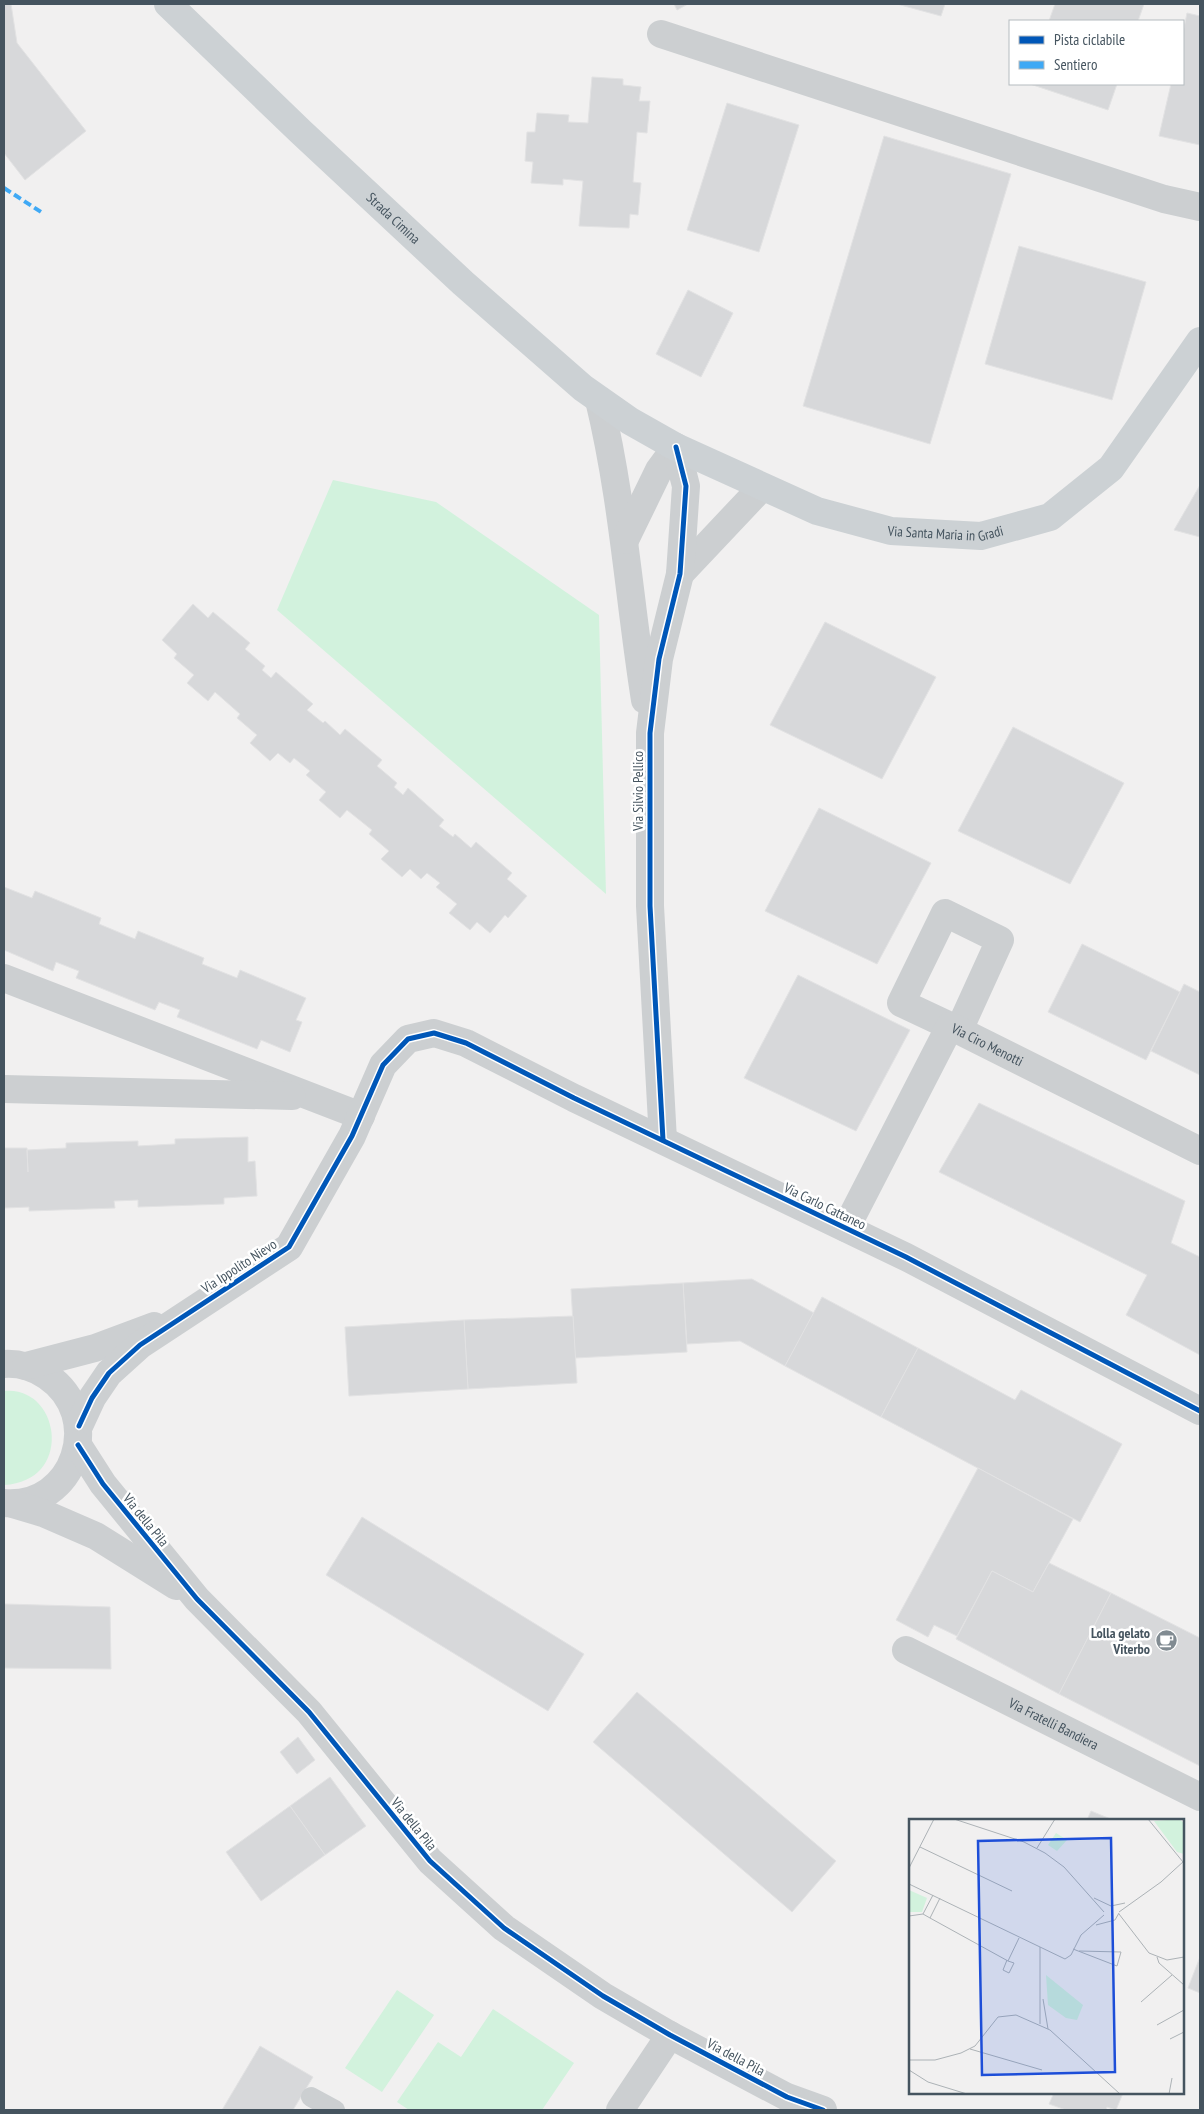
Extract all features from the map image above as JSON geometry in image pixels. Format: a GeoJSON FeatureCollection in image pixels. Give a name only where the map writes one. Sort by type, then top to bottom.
{"type":"FeatureCollection","features":[{"type":"Feature","properties":{"kind":"main road","name":"Strada Cimina"},"geometry":{"type":"LineString","coordinates":[[168,4],[301,132],[463,283],[583,388],[630,421]]}},
{"type":"Feature","properties":{"kind":"main road","name":"Via Santa Maria in Gradi"},"geometry":{"type":"LineString","coordinates":[[630,421],[676,447],[817,511],[891,531],[981,536],[1050,517],[1111,468],[1200,341]]}},
{"type":"Feature","properties":{"kind":"street"},"geometry":{"type":"LineString","coordinates":[[661,34],[1155,196],[1200,207]]}},
{"type":"Feature","properties":{"kind":"street","name":"Via Silvio Pellico"},"geometry":{"type":"LineString","coordinates":[[600,400],[610,446],[625,540],[637,648],[650,733]]}},
{"type":"Feature","properties":{"kind":"street","name":"Via Silvio Pellico"},"geometry":{"type":"LineString","coordinates":[[663,1140],[650,906],[650,733],[659,659],[680,574],[686,486],[676,447]]}},
{"type":"Feature","properties":{"kind":"street"},"geometry":{"type":"LineString","coordinates":[[625,540],[659,470],[676,447]]}},
{"type":"Feature","properties":{"kind":"street","name":"Via Silvio Pellico"},"geometry":{"type":"LineString","coordinates":[[680,574],[762,487]]}},
{"type":"Feature","properties":{"kind":"street"},"geometry":{"type":"LineString","coordinates":[[4,978],[361,1116]]}},
{"type":"Feature","properties":{"kind":"street","name":"Via Ciro Menotti"},"geometry":{"type":"LineString","coordinates":[[846,1228],[955,1028],[1200,1152]]}},
{"type":"Feature","properties":{"kind":"street","name":"Via Carlo Cattaneo"},"geometry":{"type":"LineString","coordinates":[[434,1034],[466,1043],[574,1098],[846,1228],[1200,1412]]}},
{"type":"Feature","properties":{"kind":"street","name":"Via Ippolito Nievo"},"geometry":{"type":"LineString","coordinates":[[9,1504],[32,1500],[49,1491],[62,1479],[72,1463],[78,1436],[92,1398],[109,1373],[140,1345],[289,1247],[352,1136],[383,1065],[408,1039],[434,1034]]}},
{"type":"Feature","properties":{"kind":"street"},"geometry":{"type":"LineString","coordinates":[[4,1089],[311,1097]]}},
{"type":"Feature","properties":{"kind":"street","name":"Via Ippolito Nievo"},"geometry":{"type":"LineString","coordinates":[[15,1365],[95,1348],[186,1315]]}},
{"type":"Feature","properties":{"kind":"street","name":"Via della Pila"},"geometry":{"type":"LineString","coordinates":[[15,1365],[48,1377],[66,1394],[74,1410],[78,1436],[103,1484],[196,1599],[309,1712],[430,1861],[504,1928],[603,1996],[670,2035],[787,2097],[823,2110]]}},
{"type":"Feature","properties":{"kind":"street","name":"Via della Pila"},"geometry":{"type":"LineString","coordinates":[[9,1504],[44,1513],[96,1536],[196,1599]]}},
{"type":"Feature","properties":{"kind":"street","name":"Via Fratelli Bandiera"},"geometry":{"type":"LineString","coordinates":[[906,1650],[1200,1797]]}},
{"type":"Feature","properties":{"kind":"street"},"geometry":{"type":"LineString","coordinates":[[620,2110],[670,2035]]}},
{"type":"Feature","properties":{"kind":"lane"},"geometry":{"type":"LineString","coordinates":[[311,2097],[335,2110]]}},
{"type":"Feature","properties":{"kind":"green space"},"geometry":{"type":"Polygon","coordinates":[[[333,480],[436,502],[599,615],[606,894],[277,610],[333,480]]]}},
{"type":"Feature","properties":{"kind":"green space"},"geometry":{"type":"Polygon","coordinates":[[[4,1391],[23,1393],[38,1403],[47,1417],[52,1434],[50,1452],[42,1468],[27,1480],[4,1485],[4,1391]]]}},
{"type":"Feature","properties":{"kind":"green space"},"geometry":{"type":"Polygon","coordinates":[[[397,1990],[434,2015],[382,2092],[345,2068],[397,1990]]]}},
{"type":"Feature","properties":{"kind":"green space"},"geometry":{"type":"Polygon","coordinates":[[[493,2009],[574,2063],[542,2110],[409,2110],[397,2102],[438,2042],[461,2057],[493,2009]]]}},
{"type":"Feature","properties":{"kind":"building"},"geometry":{"type":"Polygon","coordinates":[[[4,4],[11,4],[17,43],[86,131],[25,180],[4,153],[4,4]]]}},
{"type":"Feature","properties":{"kind":"building"},"geometry":{"type":"Polygon","coordinates":[[[674,4],[688,4],[677,10],[674,4]]]}},
{"type":"Feature","properties":{"kind":"building"},"geometry":{"type":"Polygon","coordinates":[[[897,4],[945,4],[941,16],[897,4]]]}},
{"type":"Feature","properties":{"kind":"building"},"geometry":{"type":"Polygon","coordinates":[[[1055,4],[1144,4],[1138,20],[1049,20],[1055,4]]]}},
{"type":"Feature","properties":{"kind":"building"},"geometry":{"type":"Polygon","coordinates":[[[1187,13],[1200,16],[1200,145],[1159,136],[1171,85],[1184,85],[1184,28],[1187,13]]]}},
{"type":"Feature","properties":{"kind":"building"},"geometry":{"type":"Polygon","coordinates":[[[592,77],[623,79],[623,85],[641,87],[639,101],[650,101],[647,133],[637,132],[633,182],[641,183],[638,215],[630,214],[629,228],[579,226],[583,181],[563,179],[563,185],[531,183],[533,162],[525,161],[527,132],[535,132],[537,113],[569,115],[568,122],[588,123],[592,77]]]}},
{"type":"Feature","properties":{"kind":"building"},"geometry":{"type":"Polygon","coordinates":[[[1033,85],[1117,85],[1108,110],[1033,85]]]}},
{"type":"Feature","properties":{"kind":"building"},"geometry":{"type":"Polygon","coordinates":[[[727,103],[799,125],[759,252],[687,230],[727,103]]]}},
{"type":"Feature","properties":{"kind":"building"},"geometry":{"type":"Polygon","coordinates":[[[884,136],[1011,174],[930,444],[803,406],[884,136]]]}},
{"type":"Feature","properties":{"kind":"building"},"geometry":{"type":"Polygon","coordinates":[[[1019,246],[1146,282],[1112,400],[985,364],[1019,246]]]}},
{"type":"Feature","properties":{"kind":"building"},"geometry":{"type":"Polygon","coordinates":[[[688,290],[733,313],[701,377],[656,354],[688,290]]]}},
{"type":"Feature","properties":{"kind":"building"},"geometry":{"type":"Polygon","coordinates":[[[1200,485],[1200,537],[1174,530],[1200,485]]]}},
{"type":"Feature","properties":{"kind":"building"},"geometry":{"type":"Polygon","coordinates":[[[193,604],[208,618],[213,612],[250,643],[245,649],[265,666],[262,670],[271,678],[276,672],[313,704],[307,710],[323,723],[325,721],[340,735],[345,729],[382,760],[377,766],[397,783],[394,787],[403,795],[408,788],[444,820],[439,826],[453,837],[455,834],[471,848],[476,842],[512,873],[507,879],[527,896],[508,918],[505,915],[490,933],[477,922],[470,930],[449,913],[457,904],[436,887],[440,883],[427,873],[421,879],[410,869],[402,877],[381,859],[389,851],[369,834],[372,830],[347,810],[340,818],[319,800],[326,792],[306,775],[310,771],[294,758],[290,763],[278,753],[270,761],[250,743],[257,735],[237,718],[240,714],[215,692],[208,701],[187,683],[194,675],[174,658],[177,654],[162,640],[193,604]]]}},
{"type":"Feature","properties":{"kind":"building"},"geometry":{"type":"Polygon","coordinates":[[[825,622],[936,677],[882,779],[770,725],[825,622]]]}},
{"type":"Feature","properties":{"kind":"building"},"geometry":{"type":"Polygon","coordinates":[[[1013,727],[1124,783],[1070,884],[958,831],[1013,727]]]}},
{"type":"Feature","properties":{"kind":"building"},"geometry":{"type":"Polygon","coordinates":[[[819,808],[931,863],[877,964],[765,911],[819,808]]]}},
{"type":"Feature","properties":{"kind":"building"},"geometry":{"type":"Polygon","coordinates":[[[4,887],[32,898],[35,891],[101,918],[99,924],[135,939],[138,931],[204,958],[202,964],[237,978],[240,970],[306,998],[296,1020],[302,1022],[290,1052],[261,1040],[257,1049],[177,1017],[180,1010],[159,1002],[155,1010],[76,978],[79,971],[56,962],[53,971],[4,950],[4,887]]]}},
{"type":"Feature","properties":{"kind":"building"},"geometry":{"type":"Polygon","coordinates":[[[1082,944],[1180,992],[1146,1060],[1048,1012],[1082,944]]]}},
{"type":"Feature","properties":{"kind":"building"},"geometry":{"type":"Polygon","coordinates":[[[798,975],[910,1030],[856,1131],[744,1078],[798,975]]]}},
{"type":"Feature","properties":{"kind":"building"},"geometry":{"type":"Polygon","coordinates":[[[1184,984],[1200,992],[1200,1075],[1151,1051],[1184,984]]]}},
{"type":"Feature","properties":{"kind":"building"},"geometry":{"type":"Polygon","coordinates":[[[979,1103],[1185,1201],[1171,1243],[1200,1257],[1200,1355],[1126,1315],[1147,1275],[939,1172],[979,1103]]]}},
{"type":"Feature","properties":{"kind":"building"},"geometry":{"type":"Polygon","coordinates":[[[248,1137],[248,1162],[255,1161],[257,1196],[224,1198],[224,1204],[138,1207],[138,1200],[114,1201],[115,1208],[29,1211],[29,1207],[4,1208],[4,1148],[27,1148],[27,1150],[66,1148],[66,1143],[138,1141],[138,1146],[175,1144],[175,1139],[248,1137]]]}},
{"type":"Feature","properties":{"kind":"building"},"geometry":{"type":"Polygon","coordinates":[[[752,1279],[814,1313],[785,1366],[740,1341],[687,1344],[683,1283],[752,1279]]]}},
{"type":"Feature","properties":{"kind":"building"},"geometry":{"type":"Polygon","coordinates":[[[683,1283],[687,1352],[575,1358],[571,1289],[683,1283]]]}},
{"type":"Feature","properties":{"kind":"building"},"geometry":{"type":"Polygon","coordinates":[[[822,1297],[918,1348],[881,1417],[785,1366],[822,1297]]]}},
{"type":"Feature","properties":{"kind":"building"},"geometry":{"type":"Polygon","coordinates":[[[573,1316],[577,1383],[468,1389],[464,1320],[573,1316]]]}},
{"type":"Feature","properties":{"kind":"building"},"geometry":{"type":"Polygon","coordinates":[[[464,1320],[468,1389],[349,1396],[345,1327],[464,1320]]]}},
{"type":"Feature","properties":{"kind":"building"},"geometry":{"type":"Polygon","coordinates":[[[918,1348],[1015,1400],[1021,1390],[1122,1444],[1080,1522],[881,1417],[918,1348]]]}},
{"type":"Feature","properties":{"kind":"building"},"geometry":{"type":"Polygon","coordinates":[[[978,1468],[1073,1519],[1033,1592],[992,1571],[957,1636],[934,1625],[928,1637],[896,1620],[978,1468]]]}},
{"type":"Feature","properties":{"kind":"building"},"geometry":{"type":"Polygon","coordinates":[[[362,1517],[584,1654],[548,1711],[326,1575],[362,1517]]]}},
{"type":"Feature","properties":{"kind":"building"},"geometry":{"type":"Polygon","coordinates":[[[1049,1563],[1111,1593],[1059,1694],[956,1639],[992,1571],[1033,1592],[1049,1563]]]}},
{"type":"Feature","properties":{"kind":"building"},"geometry":{"type":"Polygon","coordinates":[[[1111,1593],[1200,1638],[1200,1766],[1059,1694],[1111,1593]]]}},
{"type":"Feature","properties":{"kind":"building"},"geometry":{"type":"Polygon","coordinates":[[[4,1604],[110,1607],[111,1669],[4,1668],[4,1604]]]}},
{"type":"Feature","properties":{"kind":"building"},"geometry":{"type":"Polygon","coordinates":[[[637,1692],[836,1861],[792,1912],[593,1742],[637,1692]]]}},
{"type":"Feature","properties":{"kind":"building"},"geometry":{"type":"Polygon","coordinates":[[[298,1737],[315,1760],[297,1774],[280,1752],[298,1737]]]}},
{"type":"Feature","properties":{"kind":"building"},"geometry":{"type":"Polygon","coordinates":[[[330,1777],[366,1826],[325,1855],[290,1806],[330,1777]]]}},
{"type":"Feature","properties":{"kind":"building"},"geometry":{"type":"Polygon","coordinates":[[[290,1806],[325,1855],[261,1901],[226,1852],[290,1806]]]}},
{"type":"Feature","properties":{"kind":"building"},"geometry":{"type":"Polygon","coordinates":[[[1091,1811],[1111,1819],[1087,1819],[1091,1811]]]}},
{"type":"Feature","properties":{"kind":"building"},"geometry":{"type":"Polygon","coordinates":[[[1200,1957],[1200,1993],[1188,1988],[1200,1957]]]}},
{"type":"Feature","properties":{"kind":"building"},"geometry":{"type":"Polygon","coordinates":[[[260,2046],[313,2077],[293,2110],[222,2110],[260,2046]]]}},
{"type":"Feature","properties":{"kind":"building"},"geometry":{"type":"Polygon","coordinates":[[[1054,2094],[1123,2094],[1116,2110],[1107,2107],[1106,2110],[1066,2110],[1049,2104],[1054,2094]]]}},
{"type":"Feature","properties":{"kind":"marked path"},"geometry":{"type":"LineString","coordinates":[[4,188],[41,212]]}},
{"type":"Feature","properties":{"kind":"cycle path"},"geometry":{"type":"LineString","coordinates":[[663,1140],[650,906],[650,733],[659,659],[680,574],[686,486],[676,447]]}},
{"type":"Feature","properties":{"kind":"cycle path"},"geometry":{"type":"LineString","coordinates":[[79,1426],[92,1398],[109,1373],[140,1345],[289,1247],[352,1136],[383,1065],[408,1039],[434,1033],[466,1043],[574,1098],[906,1257],[1200,1411]]}},
{"type":"Feature","properties":{"kind":"cycle path"},"geometry":{"type":"LineString","coordinates":[[78,1445],[103,1484],[197,1599],[309,1712],[430,1861],[504,1928],[603,1996],[670,2035],[787,2097],[823,2110]]}},
{"type":"Feature","properties":{"kind":"place","name":"Lolla gelato Viterbo"},"geometry":{"type":"Point","coordinates":[1166,1641]}}]}
